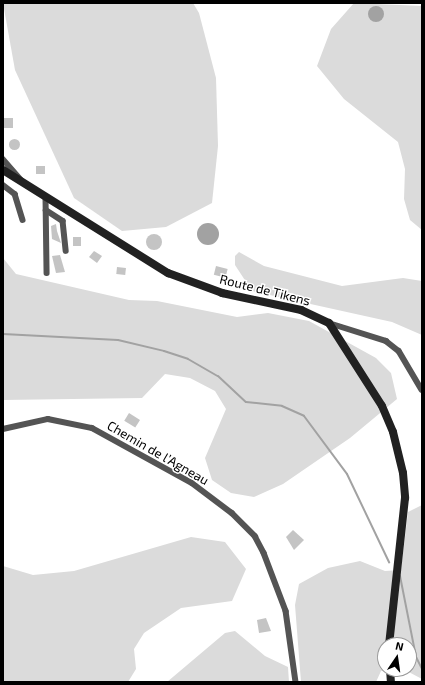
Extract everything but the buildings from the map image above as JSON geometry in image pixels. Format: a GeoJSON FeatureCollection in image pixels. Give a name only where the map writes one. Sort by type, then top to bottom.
{"type":"FeatureCollection","features":[{"type":"Feature","properties":{"kind":"street"},"geometry":{"type":"LineString","coordinates":[[3,159],[24,183]]}},
{"type":"Feature","properties":{"kind":"street","name":"Route de Tikens"},"geometry":{"type":"LineString","coordinates":[[3,170],[168,273],[222,293],[301,310],[329,323]]}},
{"type":"Feature","properties":{"kind":"street"},"geometry":{"type":"LineString","coordinates":[[3,185],[15,194],[23,220]]}},
{"type":"Feature","properties":{"kind":"street"},"geometry":{"type":"LineString","coordinates":[[46,197],[47,273]]}},
{"type":"Feature","properties":{"kind":"street"},"geometry":{"type":"LineString","coordinates":[[46,210],[63,221],[66,251]]}},
{"type":"Feature","properties":{"kind":"street"},"geometry":{"type":"LineString","coordinates":[[329,323],[386,341],[399,351],[422,390]]}},
{"type":"Feature","properties":{"kind":"street"},"geometry":{"type":"LineString","coordinates":[[329,323],[382,406],[393,432],[403,473],[405,498],[390,637]]}},
{"type":"Feature","properties":{"kind":"street","name":"Chemin de l’Agneau"},"geometry":{"type":"LineString","coordinates":[[3,429],[48,419],[92,428],[192,483],[232,513],[255,536],[264,553],[286,611],[296,682]]}},
{"type":"Feature","properties":{"kind":"shaded area"},"geometry":{"type":"Polygon","coordinates":[[[3,3],[193,3],[199,13],[216,78],[218,146],[212,203],[166,227],[122,231],[74,198],[15,70],[3,3]]]}},
{"type":"Feature","properties":{"kind":"shaded area"},"geometry":{"type":"Polygon","coordinates":[[[354,3],[422,6],[422,230],[410,220],[404,199],[405,169],[398,142],[344,99],[317,66],[331,29],[354,3]]]}},
{"type":"Feature","properties":{"kind":"shaded area"},"geometry":{"type":"Polygon","coordinates":[[[376,6],[382,8],[384,14],[382,20],[376,22],[370,20],[368,14],[370,8],[376,6]]]}},
{"type":"Feature","properties":{"kind":"shaded area"},"geometry":{"type":"Polygon","coordinates":[[[208,223],[216,226],[219,234],[216,242],[208,245],[200,242],[197,234],[200,226],[208,223]]]}},
{"type":"Feature","properties":{"kind":"shaded area"},"geometry":{"type":"Polygon","coordinates":[[[239,252],[264,266],[342,286],[403,278],[422,281],[422,335],[392,322],[252,291],[235,265],[235,256],[239,252]]]}},
{"type":"Feature","properties":{"kind":"shaded area"},"geometry":{"type":"Polygon","coordinates":[[[3,258],[16,274],[129,300],[157,301],[237,317],[268,313],[309,321],[376,358],[391,373],[397,399],[350,438],[283,484],[254,497],[231,493],[212,480],[205,458],[226,409],[215,391],[190,378],[165,374],[142,398],[3,400],[3,258]]]}},
{"type":"Feature","properties":{"kind":"shaded area"},"geometry":{"type":"Polygon","coordinates":[[[422,505],[422,679],[417,676],[417,637],[377,637],[377,677],[378,677],[376,682],[301,682],[295,605],[299,584],[328,568],[360,561],[385,571],[401,570],[408,512],[422,505]]]}},
{"type":"Feature","properties":{"kind":"shaded area"},"geometry":{"type":"Polygon","coordinates":[[[191,537],[225,542],[246,569],[232,601],[181,608],[144,633],[134,649],[136,669],[128,682],[3,682],[3,566],[33,575],[74,571],[191,537]]]}},
{"type":"Feature","properties":{"kind":"shaded area"},"geometry":{"type":"Polygon","coordinates":[[[235,631],[265,656],[288,667],[289,682],[167,682],[225,633],[235,631]]]}},
{"type":"Feature","properties":{"kind":"waterway"},"geometry":{"type":"LineString","coordinates":[[3,334],[118,340],[164,351],[188,359],[218,376],[246,402],[282,406],[304,416],[347,474],[389,562]]}},
{"type":"Feature","properties":{"kind":"waterway"},"geometry":{"type":"LineString","coordinates":[[400,576],[416,657],[422,669]]}}]}
